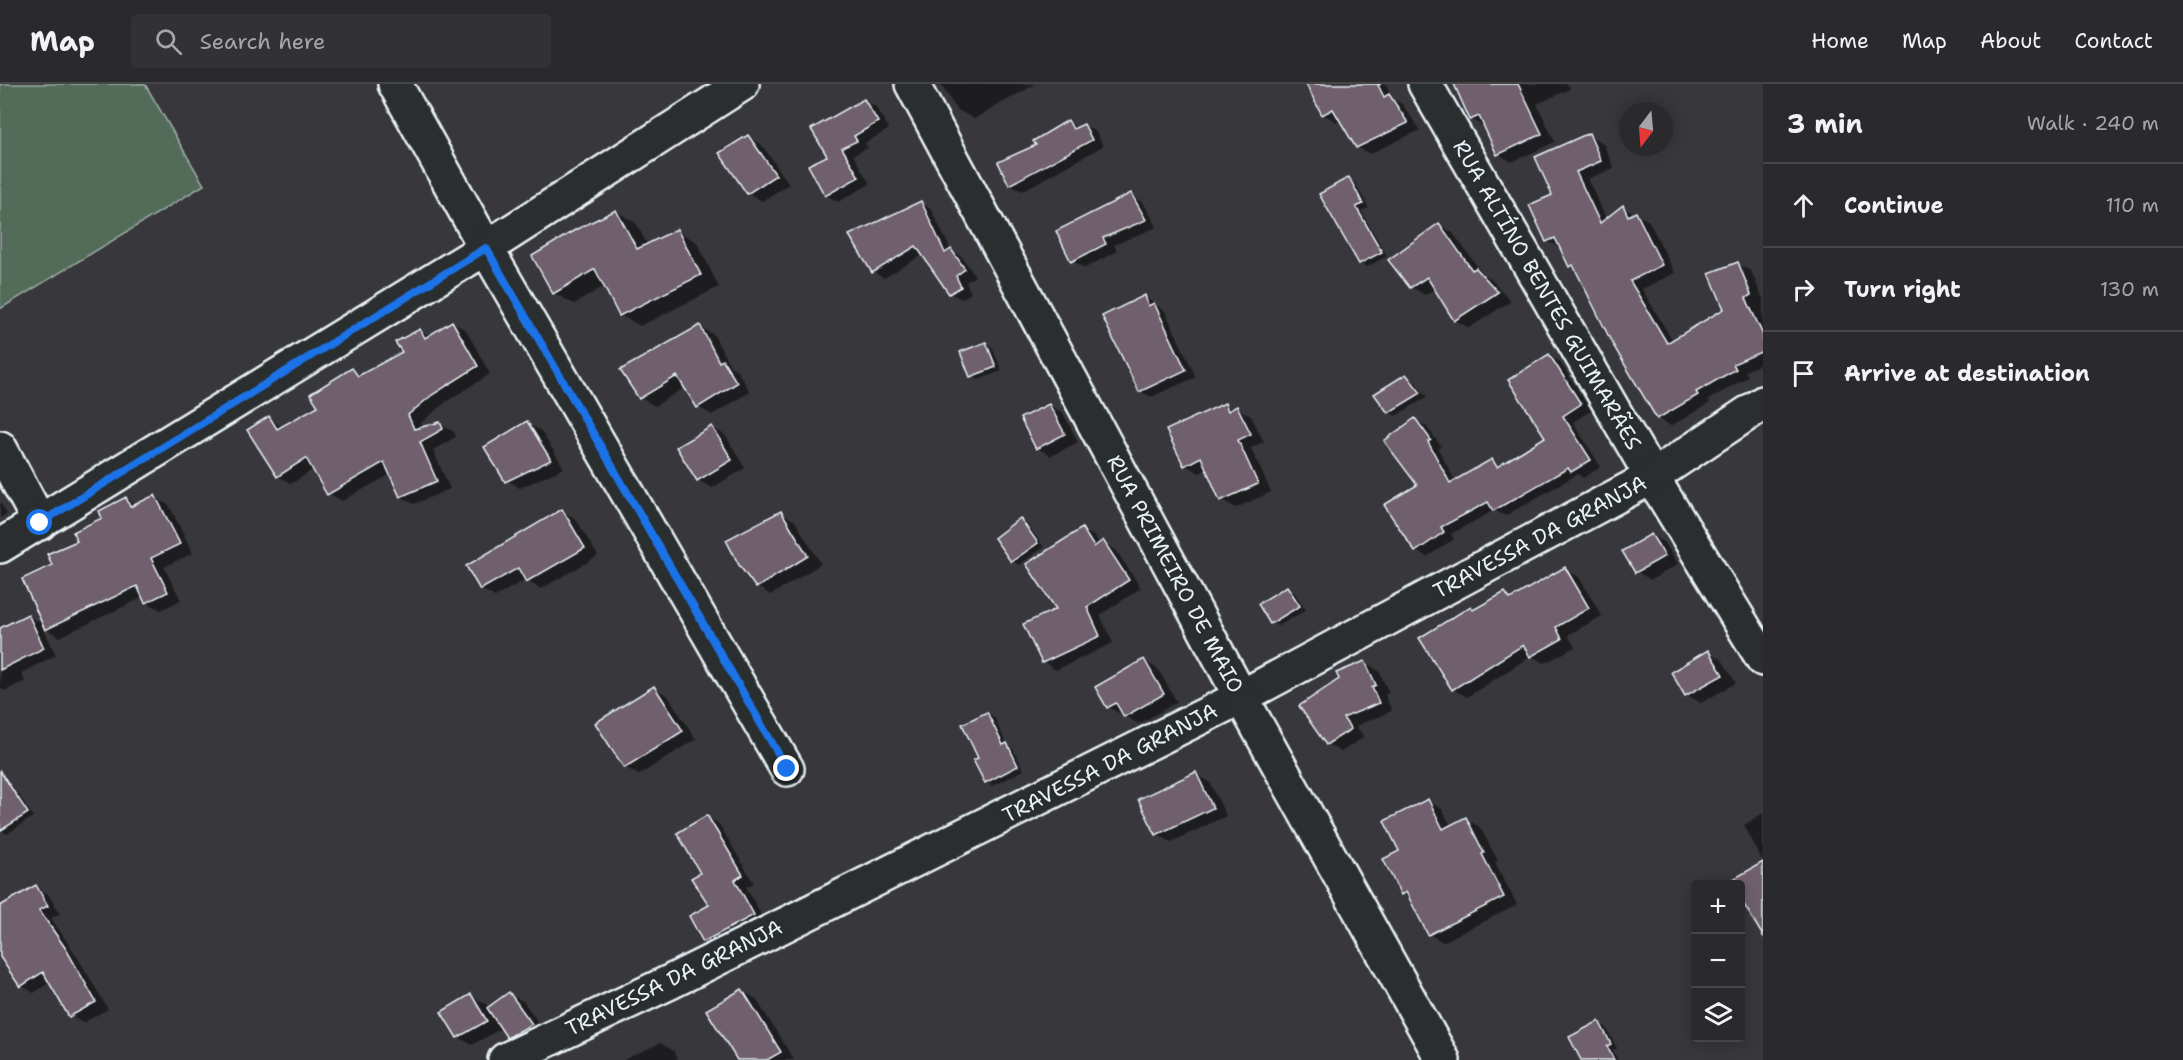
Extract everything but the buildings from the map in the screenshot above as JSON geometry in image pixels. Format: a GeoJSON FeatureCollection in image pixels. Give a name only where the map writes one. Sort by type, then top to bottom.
{"type":"FeatureCollection","features":[{"type":"Feature","properties":{"kind":"street"},"geometry":{"type":"LineString","coordinates":[[395,84],[486,248],[787,769]]}},
{"type":"Feature","properties":{"kind":"street"},"geometry":{"type":"LineString","coordinates":[[0,546],[486,248],[742,84]]}},
{"type":"Feature","properties":{"kind":"street","name":"RUA PRIMEIRO DE MAIO"},"geometry":{"type":"LineString","coordinates":[[912,84],[1241,697],[1443,1060]]}},
{"type":"Feature","properties":{"kind":"street","name":"RUA ALTÍNO BENTES GUIMARÃES"},"geometry":{"type":"LineString","coordinates":[[1425,84],[1652,477],[1763,659]]}},
{"type":"Feature","properties":{"kind":"street","name":"TRAVESSA DA GRANJA"},"geometry":{"type":"LineString","coordinates":[[505,1060],[670,982],[1241,697],[1652,477],[1763,403]]}},
{"type":"Feature","properties":{"kind":"street"},"geometry":{"type":"LineString","coordinates":[[0,448],[40,523]]}},
{"type":"Feature","properties":{"kind":"green space"},"geometry":{"type":"Polygon","coordinates":[[[0,84],[145,84],[204,185],[0,309],[0,84]]]}},
{"type":"Feature","properties":{"kind":"route"},"geometry":{"type":"LineString","coordinates":[[40,523],[486,248],[787,769]]}}]}
